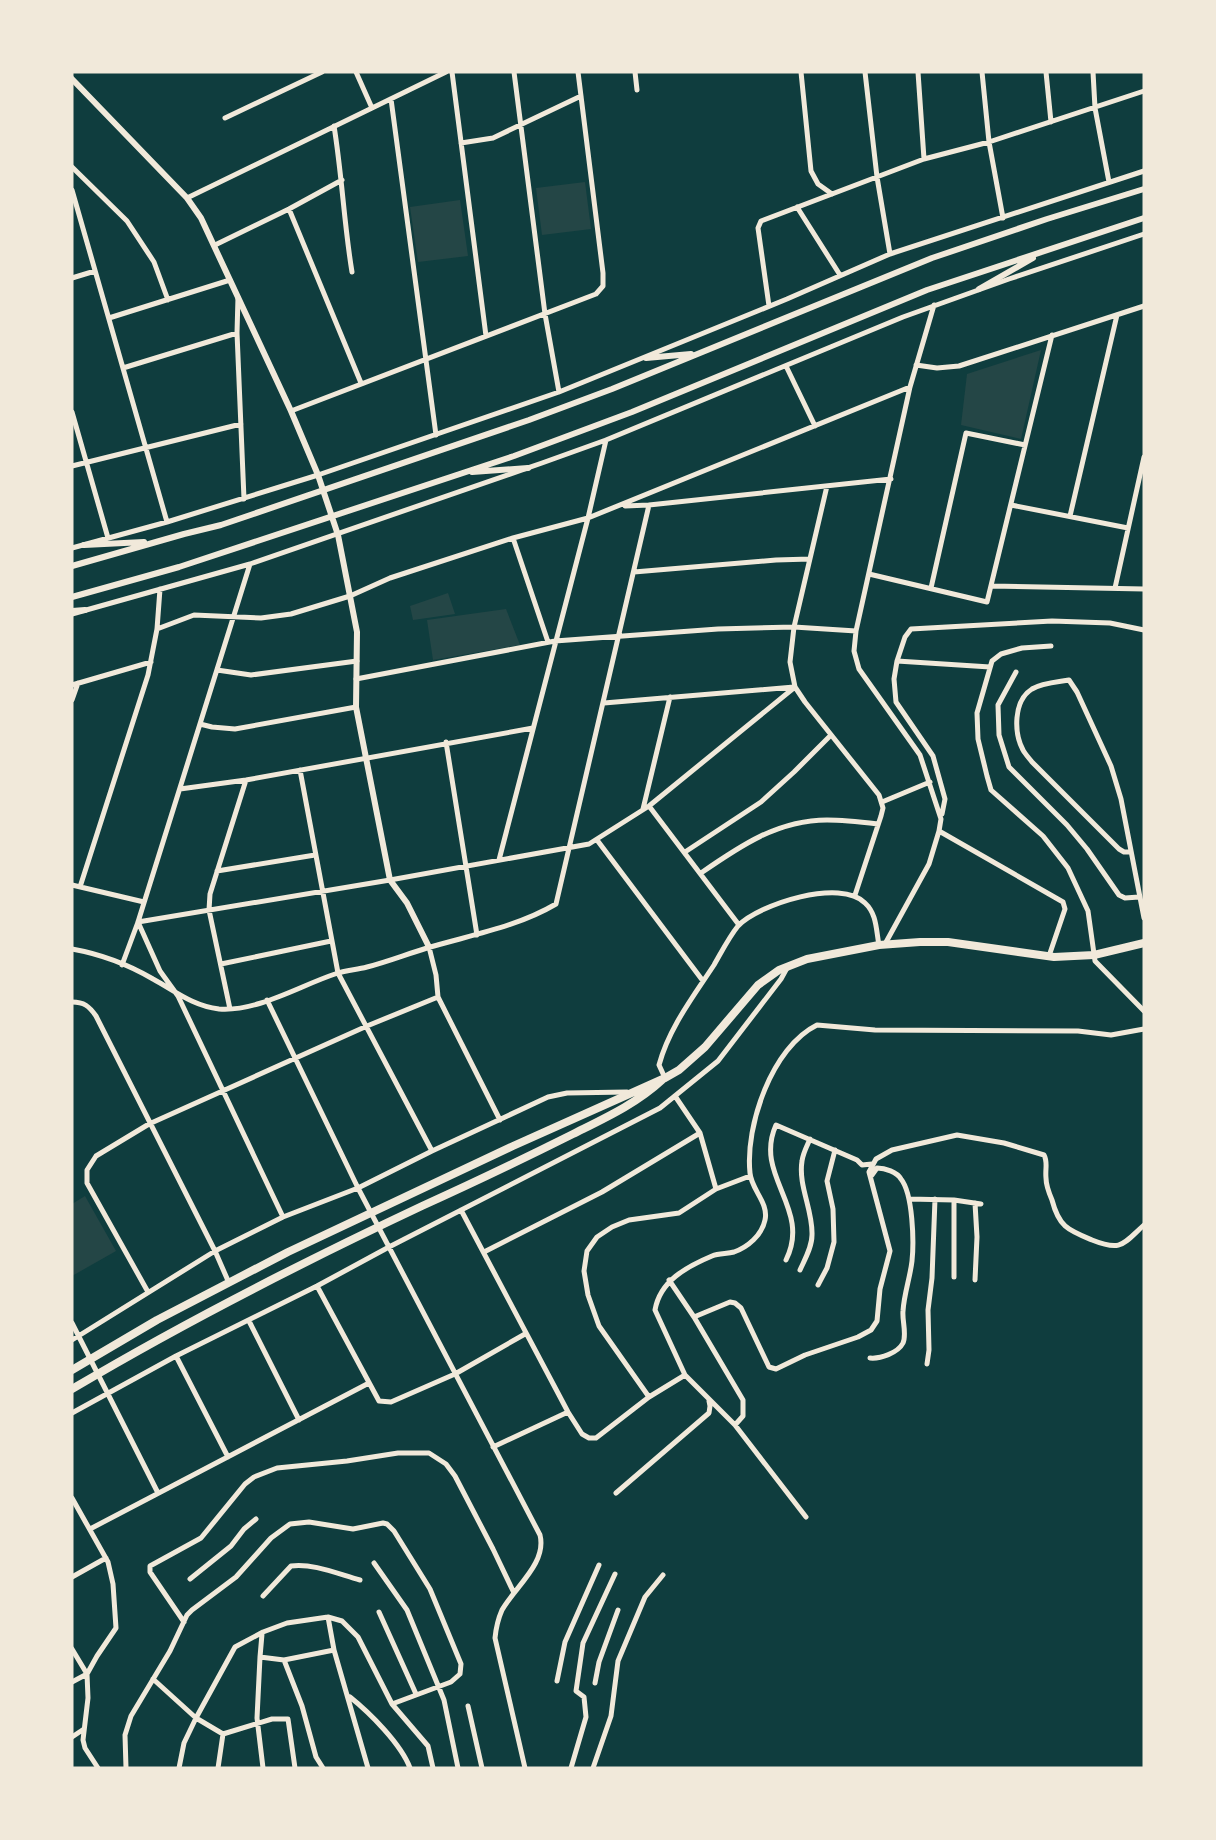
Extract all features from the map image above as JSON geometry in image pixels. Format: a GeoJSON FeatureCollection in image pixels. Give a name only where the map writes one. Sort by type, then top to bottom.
{"type":"FeatureCollection","features":[{"type":"Feature","properties":{"kind":"highway"},"geometry":{"type":"LineString","coordinates":[[72,1389],[166,1335],[379,1227],[636,1102],[705,1047],[758,985],[788,965],[807,959],[882,945],[920,942],[948,942],[1049,957],[1094,955],[1144,944]]}},
{"type":"Feature","properties":{"kind":"highway"},"geometry":{"type":"LineString","coordinates":[[72,1370],[157,1320],[288,1252],[513,1146],[665,1078]]}},
{"type":"Feature","properties":{"kind":"street"},"geometry":{"type":"LineString","coordinates":[[225,118],[322,72]]}},
{"type":"Feature","properties":{"kind":"street"},"geometry":{"type":"LineString","coordinates":[[356,72],[372,108]]}},
{"type":"Feature","properties":{"kind":"street"},"geometry":{"type":"LineString","coordinates":[[187,198],[446,72]]}},
{"type":"Feature","properties":{"kind":"street"},"geometry":{"type":"LineString","coordinates":[[452,72],[486,336]]}},
{"type":"Feature","properties":{"kind":"street"},"geometry":{"type":"LineString","coordinates":[[514,72],[544,314],[560,392]]}},
{"type":"Feature","properties":{"kind":"street"},"geometry":{"type":"LineString","coordinates":[[291,411],[361,382],[596,294],[603,286],[578,72]]}},
{"type":"Feature","properties":{"kind":"street"},"geometry":{"type":"LineString","coordinates":[[635,72],[637,90]]}},
{"type":"Feature","properties":{"kind":"street"},"geometry":{"type":"LineString","coordinates":[[801,72],[811,171],[819,184],[832,194]]}},
{"type":"Feature","properties":{"kind":"street"},"geometry":{"type":"LineString","coordinates":[[865,72],[877,177],[890,254]]}},
{"type":"Feature","properties":{"kind":"street"},"geometry":{"type":"LineString","coordinates":[[918,72],[924,159]]}},
{"type":"Feature","properties":{"kind":"street"},"geometry":{"type":"LineString","coordinates":[[982,72],[989,142],[1003,218]]}},
{"type":"Feature","properties":{"kind":"street"},"geometry":{"type":"LineString","coordinates":[[1046,72],[1051,122]]}},
{"type":"Feature","properties":{"kind":"street"},"geometry":{"type":"LineString","coordinates":[[1093,72],[1095,108],[1109,182]]}},
{"type":"Feature","properties":{"kind":"street"},"geometry":{"type":"LineString","coordinates":[[72,79],[187,198],[201,218],[291,411],[318,476],[338,535],[357,632],[356,708],[390,880],[407,903],[429,947],[436,975],[438,997],[500,1120]]}},
{"type":"Feature","properties":{"kind":"street"},"geometry":{"type":"LineString","coordinates":[[770,306],[758,224],[924,159],[989,142],[1144,91]]}},
{"type":"Feature","properties":{"kind":"street"},"geometry":{"type":"LineString","coordinates":[[461,142],[493,138],[580,96]]}},
{"type":"Feature","properties":{"kind":"street"},"geometry":{"type":"LineString","coordinates":[[391,99],[436,435]]}},
{"type":"Feature","properties":{"kind":"street"},"geometry":{"type":"LineString","coordinates":[[334,126],[342,180],[343,218],[352,272]]}},
{"type":"Feature","properties":{"kind":"street"},"geometry":{"type":"LineString","coordinates":[[72,167],[127,221],[154,262],[168,300]]}},
{"type":"Feature","properties":{"kind":"street"},"geometry":{"type":"LineString","coordinates":[[72,548],[318,476],[560,392],[646,358],[890,254],[1144,171]]}},
{"type":"Feature","properties":{"kind":"street"},"geometry":{"type":"LineString","coordinates":[[215,244],[289,209],[342,180]]}},
{"type":"Feature","properties":{"kind":"street"},"geometry":{"type":"LineString","coordinates":[[72,566],[220,525],[529,420],[612,389],[932,258],[1144,189]]}},
{"type":"Feature","properties":{"kind":"street"},"geometry":{"type":"LineString","coordinates":[[72,190],[167,522]]}},
{"type":"Feature","properties":{"kind":"street"},"geometry":{"type":"LineString","coordinates":[[797,207],[840,275]]}},
{"type":"Feature","properties":{"kind":"street"},"geometry":{"type":"LineString","coordinates":[[289,209],[361,382]]}},
{"type":"Feature","properties":{"kind":"street"},"geometry":{"type":"LineString","coordinates":[[72,597],[179,567],[462,473],[632,412],[927,290],[1144,218]]}},
{"type":"Feature","properties":{"kind":"street"},"geometry":{"type":"LineString","coordinates":[[72,613],[250,564],[528,468],[606,440],[934,305],[1144,234]]}},
{"type":"Feature","properties":{"kind":"street"},"geometry":{"type":"LineString","coordinates":[[979,290],[1045,250]]}},
{"type":"Feature","properties":{"kind":"street"},"geometry":{"type":"LineString","coordinates":[[72,278],[95,271]]}},
{"type":"Feature","properties":{"kind":"street"},"geometry":{"type":"LineString","coordinates":[[109,318],[230,280]]}},
{"type":"Feature","properties":{"kind":"street"},"geometry":{"type":"LineString","coordinates":[[238,297],[237,333],[244,499]]}},
{"type":"Feature","properties":{"kind":"street"},"geometry":{"type":"LineString","coordinates":[[934,305],[910,387],[856,631],[854,651],[859,669],[915,747],[930,782],[941,819]]}},
{"type":"Feature","properties":{"kind":"street"},"geometry":{"type":"LineString","coordinates":[[916,365],[937,368],[959,366],[1144,306]]}},
{"type":"Feature","properties":{"kind":"street"},"geometry":{"type":"LineString","coordinates":[[1070,516],[1117,315]]}},
{"type":"Feature","properties":{"kind":"street"},"geometry":{"type":"LineString","coordinates":[[123,368],[237,333]]}},
{"type":"Feature","properties":{"kind":"street"},"geometry":{"type":"LineString","coordinates":[[869,574],[987,602],[1052,335]]}},
{"type":"Feature","properties":{"kind":"street"},"geometry":{"type":"LineString","coordinates":[[646,358],[698,354]]}},
{"type":"Feature","properties":{"kind":"street"},"geometry":{"type":"LineString","coordinates":[[786,366],[815,426]]}},
{"type":"Feature","properties":{"kind":"street"},"geometry":{"type":"LineString","coordinates":[[157,629],[194,615],[261,618],[291,614],[350,596],[390,578],[513,538],[588,518],[910,387]]}},
{"type":"Feature","properties":{"kind":"street"},"geometry":{"type":"LineString","coordinates":[[72,412],[108,538]]}},
{"type":"Feature","properties":{"kind":"street"},"geometry":{"type":"LineString","coordinates":[[72,466],[241,424]]}},
{"type":"Feature","properties":{"kind":"street"},"geometry":{"type":"LineString","coordinates":[[931,588],[966,433],[1025,445]]}},
{"type":"Feature","properties":{"kind":"street"},"geometry":{"type":"LineString","coordinates":[[499,860],[588,518],[606,440]]}},
{"type":"Feature","properties":{"kind":"street"},"geometry":{"type":"LineString","coordinates":[[1115,588],[1144,457]]}},
{"type":"Feature","properties":{"kind":"street"},"geometry":{"type":"LineString","coordinates":[[462,473],[528,468]]}},
{"type":"Feature","properties":{"kind":"street"},"geometry":{"type":"LineString","coordinates":[[620,506],[649,505],[891,479]]}},
{"type":"Feature","properties":{"kind":"street"},"geometry":{"type":"LineString","coordinates":[[827,486],[794,627],[790,662],[795,687],[879,795],[882,802],[883,808],[855,895]]}},
{"type":"Feature","properties":{"kind":"street"},"geometry":{"type":"LineString","coordinates":[[72,949],[122,964],[153,979],[178,996],[217,1009],[230,1009],[248,1007],[338,973],[477,935],[530,917],[556,904],[649,505]]}},
{"type":"Feature","properties":{"kind":"street"},"geometry":{"type":"LineString","coordinates":[[1011,505],[1128,528]]}},
{"type":"Feature","properties":{"kind":"street"},"geometry":{"type":"LineString","coordinates":[[513,538],[548,642]]}},
{"type":"Feature","properties":{"kind":"street"},"geometry":{"type":"LineString","coordinates":[[84,545],[157,542]]}},
{"type":"Feature","properties":{"kind":"street"},"geometry":{"type":"LineString","coordinates":[[634,572],[810,559]]}},
{"type":"Feature","properties":{"kind":"street"},"geometry":{"type":"LineString","coordinates":[[122,964],[138,922],[250,564]]}},
{"type":"Feature","properties":{"kind":"street"},"geometry":{"type":"LineString","coordinates":[[991,586],[1144,589]]}},
{"type":"Feature","properties":{"kind":"street"},"geometry":{"type":"LineString","coordinates":[[80,886],[151,662],[157,629],[160,589]]}},
{"type":"Feature","properties":{"kind":"street"},"geometry":{"type":"LineString","coordinates":[[882,945],[929,864],[939,831],[945,799],[933,756],[896,702],[894,680],[897,661],[905,637],[911,629],[1052,621],[1110,622],[1144,630]]}},
{"type":"Feature","properties":{"kind":"street"},"geometry":{"type":"LineString","coordinates":[[356,679],[555,641],[718,629],[794,627],[856,631]]}},
{"type":"Feature","properties":{"kind":"street"},"geometry":{"type":"LineString","coordinates":[[1051,646],[1022,648],[1001,654],[992,661],[977,713],[978,739],[992,790],[1043,836],[1068,868],[1088,911],[1095,960],[1144,1011]]}},
{"type":"Feature","properties":{"kind":"street"},"geometry":{"type":"LineString","coordinates":[[217,670],[251,675],[357,661]]}},
{"type":"Feature","properties":{"kind":"street"},"geometry":{"type":"LineString","coordinates":[[897,661],[990,667]]}},
{"type":"Feature","properties":{"kind":"street"},"geometry":{"type":"LineString","coordinates":[[72,700],[75,684],[151,662]]}},
{"type":"Feature","properties":{"kind":"street"},"geometry":{"type":"LineString","coordinates":[[1016,672],[998,705],[999,735],[1009,767],[1067,825],[1119,895],[1125,898],[1139,897]]}},
{"type":"Feature","properties":{"kind":"street"},"geometry":{"type":"LineString","coordinates":[[1130,852],[1119,849],[1032,762],[1023,750],[1017,723],[1018,713],[1024,696],[1034,688],[1069,680],[1077,692],[1111,766],[1121,799],[1144,918]]}},
{"type":"Feature","properties":{"kind":"street"},"geometry":{"type":"LineString","coordinates":[[604,703],[795,687]]}},
{"type":"Feature","properties":{"kind":"street"},"geometry":{"type":"LineString","coordinates":[[138,922],[467,867],[589,844],[649,806],[795,687]]}},
{"type":"Feature","properties":{"kind":"street"},"geometry":{"type":"LineString","coordinates":[[643,810],[670,697]]}},
{"type":"Feature","properties":{"kind":"street"},"geometry":{"type":"LineString","coordinates":[[200,724],[212,728],[235,729],[356,708]]}},
{"type":"Feature","properties":{"kind":"street"},"geometry":{"type":"LineString","coordinates":[[180,789],[246,780],[533,728]]}},
{"type":"Feature","properties":{"kind":"street"},"geometry":{"type":"LineString","coordinates":[[685,852],[761,802],[831,735]]}},
{"type":"Feature","properties":{"kind":"street"},"geometry":{"type":"LineString","coordinates":[[446,742],[477,935]]}},
{"type":"Feature","properties":{"kind":"street"},"geometry":{"type":"LineString","coordinates":[[300,770],[338,973],[432,1151]]}},
{"type":"Feature","properties":{"kind":"street"},"geometry":{"type":"LineString","coordinates":[[230,1009],[209,910],[210,894],[246,780]]}},
{"type":"Feature","properties":{"kind":"street"},"geometry":{"type":"LineString","coordinates":[[882,802],[930,782]]}},
{"type":"Feature","properties":{"kind":"street"},"geometry":{"type":"LineString","coordinates":[[649,806],[739,925]]}},
{"type":"Feature","properties":{"kind":"street"},"geometry":{"type":"LineString","coordinates":[[701,873],[752,840],[786,826],[825,820],[878,824]]}},
{"type":"Feature","properties":{"kind":"street"},"geometry":{"type":"LineString","coordinates":[[939,831],[1063,902],[1065,909],[1049,957]]}},
{"type":"Feature","properties":{"kind":"street"},"geometry":{"type":"LineString","coordinates":[[597,840],[703,981]]}},
{"type":"Feature","properties":{"kind":"street"},"geometry":{"type":"LineString","coordinates":[[218,872],[315,855]]}},
{"type":"Feature","properties":{"kind":"street"},"geometry":{"type":"LineString","coordinates":[[72,885],[144,902]]}},
{"type":"Feature","properties":{"kind":"street"},"geometry":{"type":"LineString","coordinates":[[665,1078],[659,1065],[671,1034],[739,925],[771,906],[797,898],[834,892],[855,895],[864,901],[874,916],[882,945]]}},
{"type":"Feature","properties":{"kind":"street"},"geometry":{"type":"LineString","coordinates":[[138,922],[160,971],[178,996],[283,1217]]}},
{"type":"Feature","properties":{"kind":"street"},"geometry":{"type":"LineString","coordinates":[[220,964],[331,941]]}},
{"type":"Feature","properties":{"kind":"street"},"geometry":{"type":"LineString","coordinates":[[72,1413],[176,1356],[249,1321],[641,1119],[718,1061],[775,987],[788,965]]}},
{"type":"Feature","properties":{"kind":"street"},"geometry":{"type":"LineString","coordinates":[[147,1292],[87,1183],[87,1170],[96,1156],[149,1124],[367,1026],[438,997]]}},
{"type":"Feature","properties":{"kind":"street"},"geometry":{"type":"LineString","coordinates":[[267,1000],[294,1060],[358,1188],[540,1535],[541,1552],[501,1613],[496,1625],[495,1638],[525,1768]]}},
{"type":"Feature","properties":{"kind":"street"},"geometry":{"type":"LineString","coordinates":[[72,1002],[90,1007],[96,1016],[229,1283]]}},
{"type":"Feature","properties":{"kind":"street"},"geometry":{"type":"LineString","coordinates":[[806,1517],[735,1425],[685,1375],[655,1310],[657,1300],[669,1280],[713,1256],[735,1251],[750,1244],[760,1233],[766,1219],[764,1206],[750,1176],[750,1148],[757,1107],[773,1072],[808,1029],[817,1025],[875,1030],[1078,1031],[1112,1035],[1144,1029]]}},
{"type":"Feature","properties":{"kind":"street"},"geometry":{"type":"LineString","coordinates":[[72,1340],[215,1251],[283,1217],[358,1188],[432,1151],[558,1094],[635,1092]]}},
{"type":"Feature","properties":{"kind":"street"},"geometry":{"type":"LineString","coordinates":[[675,1095],[700,1134],[716,1189]]}},
{"type":"Feature","properties":{"kind":"street"},"geometry":{"type":"LineString","coordinates":[[786,1260],[794,1240],[793,1220],[771,1157],[770,1141],[776,1125],[857,1160],[862,1165],[872,1164]]}},
{"type":"Feature","properties":{"kind":"street"},"geometry":{"type":"LineString","coordinates":[[484,1252],[602,1192],[700,1134]]}},
{"type":"Feature","properties":{"kind":"street"},"geometry":{"type":"LineString","coordinates":[[694,1317],[730,1302],[735,1303],[741,1308],[769,1367],[776,1369],[805,1355],[871,1330],[878,1318],[880,1289],[890,1251],[869,1172],[872,1164],[881,1155],[892,1150],[957,1135],[1004,1143],[1044,1155],[1047,1159],[1047,1185],[1056,1215],[1062,1225],[1075,1233],[1116,1247],[1124,1244],[1144,1225]]}},
{"type":"Feature","properties":{"kind":"street"},"geometry":{"type":"LineString","coordinates":[[800,1270],[809,1250],[812,1235],[801,1166],[803,1154],[810,1139]]}},
{"type":"Feature","properties":{"kind":"street"},"geometry":{"type":"LineString","coordinates":[[818,1286],[827,1268],[834,1242],[833,1209],[827,1181],[835,1150]]}},
{"type":"Feature","properties":{"kind":"street"},"geometry":{"type":"LineString","coordinates":[[870,1358],[879,1359],[899,1347],[904,1337],[902,1314],[912,1259],[909,1199],[900,1176],[884,1168],[877,1168],[873,1171],[871,1180]]}},
{"type":"Feature","properties":{"kind":"street"},"geometry":{"type":"LineString","coordinates":[[649,1397],[599,1326],[588,1295],[584,1271],[587,1251],[597,1237],[612,1227],[629,1220],[679,1213],[716,1189],[750,1176]]}},
{"type":"Feature","properties":{"kind":"street"},"geometry":{"type":"LineString","coordinates":[[909,1199],[954,1200],[978,1204],[975,1280]]}},
{"type":"Feature","properties":{"kind":"street"},"geometry":{"type":"LineString","coordinates":[[927,1364],[928,1310],[936,1199]]}},
{"type":"Feature","properties":{"kind":"street"},"geometry":{"type":"LineString","coordinates":[[954,1200],[954,1277]]}},
{"type":"Feature","properties":{"kind":"street"},"geometry":{"type":"LineString","coordinates":[[461,1210],[525,1334],[582,1434],[589,1438],[597,1438],[649,1397],[685,1375]]}},
{"type":"Feature","properties":{"kind":"street"},"geometry":{"type":"LineString","coordinates":[[669,1280],[694,1317],[743,1400],[745,1407],[743,1416],[735,1425]]}},
{"type":"Feature","properties":{"kind":"street"},"geometry":{"type":"LineString","coordinates":[[317,1286],[379,1401],[391,1402],[455,1374],[525,1334]]}},
{"type":"Feature","properties":{"kind":"street"},"geometry":{"type":"LineString","coordinates":[[249,1321],[299,1420]]}},
{"type":"Feature","properties":{"kind":"street"},"geometry":{"type":"LineString","coordinates":[[72,1323],[158,1493]]}},
{"type":"Feature","properties":{"kind":"street"},"geometry":{"type":"LineString","coordinates":[[176,1356],[228,1458]]}},
{"type":"Feature","properties":{"kind":"street"},"geometry":{"type":"LineString","coordinates":[[90,1529],[369,1383]]}},
{"type":"Feature","properties":{"kind":"street"},"geometry":{"type":"LineString","coordinates":[[616,1493],[709,1413],[709,1401]]}},
{"type":"Feature","properties":{"kind":"street"},"geometry":{"type":"LineString","coordinates":[[493,1447],[568,1412]]}},
{"type":"Feature","properties":{"kind":"street"},"geometry":{"type":"LineString","coordinates":[[184,1622],[149,1569],[153,1564],[201,1538],[245,1484],[265,1471],[277,1468],[398,1453],[423,1452],[436,1456],[456,1476],[514,1593]]}},
{"type":"Feature","properties":{"kind":"street"},"geometry":{"type":"LineString","coordinates":[[72,1498],[106,1558],[112,1574],[116,1628],[96,1656],[87,1674],[72,1682]]}},
{"type":"Feature","properties":{"kind":"street"},"geometry":{"type":"LineString","coordinates":[[190,1579],[231,1546],[244,1529],[256,1519]]}},
{"type":"Feature","properties":{"kind":"street"},"geometry":{"type":"LineString","coordinates":[[126,1768],[125,1735],[131,1716],[192,1610],[236,1577],[270,1538],[290,1524],[309,1522],[353,1529],[382,1522],[387,1524],[394,1531],[430,1588],[462,1669],[457,1679],[392,1704]]}},
{"type":"Feature","properties":{"kind":"street"},"geometry":{"type":"LineString","coordinates":[[72,1577],[106,1558]]}},
{"type":"Feature","properties":{"kind":"street"},"geometry":{"type":"LineString","coordinates":[[374,1563],[407,1610],[449,1718],[458,1768]]}},
{"type":"Feature","properties":{"kind":"street"},"geometry":{"type":"LineString","coordinates":[[263,1596],[291,1566],[298,1565],[360,1580]]}},
{"type":"Feature","properties":{"kind":"street"},"geometry":{"type":"LineString","coordinates":[[556,1681],[565,1642],[598,1565]]}},
{"type":"Feature","properties":{"kind":"street"},"geometry":{"type":"LineString","coordinates":[[570,1768],[586,1717],[584,1697],[576,1691],[583,1643],[615,1574]]}},
{"type":"Feature","properties":{"kind":"street"},"geometry":{"type":"LineString","coordinates":[[593,1768],[611,1716],[618,1661],[645,1597],[663,1575]]}},
{"type":"Feature","properties":{"kind":"street"},"geometry":{"type":"LineString","coordinates":[[595,1683],[599,1662],[618,1610]]}},
{"type":"Feature","properties":{"kind":"street"},"geometry":{"type":"LineString","coordinates":[[379,1612],[416,1694]]}},
{"type":"Feature","properties":{"kind":"street"},"geometry":{"type":"LineString","coordinates":[[328,1617],[334,1650],[368,1768]]}},
{"type":"Feature","properties":{"kind":"street"},"geometry":{"type":"LineString","coordinates":[[179,1768],[184,1743],[235,1647],[287,1623],[328,1617],[342,1621],[358,1637],[392,1704],[428,1746],[433,1768]]}},
{"type":"Feature","properties":{"kind":"street"},"geometry":{"type":"LineString","coordinates":[[262,1634],[257,1724],[263,1768]]}},
{"type":"Feature","properties":{"kind":"street"},"geometry":{"type":"LineString","coordinates":[[72,1649],[87,1674],[88,1698],[83,1740],[85,1748],[98,1768]]}},
{"type":"Feature","properties":{"kind":"street"},"geometry":{"type":"LineString","coordinates":[[260,1657],[284,1660],[334,1650]]}},
{"type":"Feature","properties":{"kind":"street"},"geometry":{"type":"LineString","coordinates":[[284,1660],[302,1706],[316,1757],[323,1768]]}},
{"type":"Feature","properties":{"kind":"street"},"geometry":{"type":"LineString","coordinates":[[153,1679],[196,1718],[224,1734],[272,1719],[288,1719],[295,1768]]}},
{"type":"Feature","properties":{"kind":"street"},"geometry":{"type":"LineString","coordinates":[[348,1696],[370,1713],[406,1756],[410,1768]]}},
{"type":"Feature","properties":{"kind":"street"},"geometry":{"type":"LineString","coordinates":[[468,1706],[482,1768]]}},
{"type":"Feature","properties":{"kind":"street"},"geometry":{"type":"LineString","coordinates":[[72,1737],[84,1729]]}},
{"type":"Feature","properties":{"kind":"street"},"geometry":{"type":"LineString","coordinates":[[218,1768],[224,1734]]}},
{"type":"Feature","properties":{"kind":"shaded area"},"geometry":{"type":"Polygon","coordinates":[[[585,182],[591,229],[542,235],[536,188],[585,182]]]}},
{"type":"Feature","properties":{"kind":"shaded area"},"geometry":{"type":"Polygon","coordinates":[[[460,200],[468,256],[418,262],[410,207],[460,200]]]}},
{"type":"Feature","properties":{"kind":"shaded area"},"geometry":{"type":"Polygon","coordinates":[[[1041,350],[1021,439],[961,425],[967,374],[1041,350]]]}},
{"type":"Feature","properties":{"kind":"shaded area"},"geometry":{"type":"Polygon","coordinates":[[[448,593],[455,614],[413,620],[410,606],[448,593]]]}},
{"type":"Feature","properties":{"kind":"shaded area"},"geometry":{"type":"Polygon","coordinates":[[[506,609],[520,645],[433,660],[427,620],[506,609]]]}},
{"type":"Feature","properties":{"kind":"shaded area"},"geometry":{"type":"Polygon","coordinates":[[[85,1196],[116,1251],[72,1276],[72,1204],[85,1196]]]}}]}
